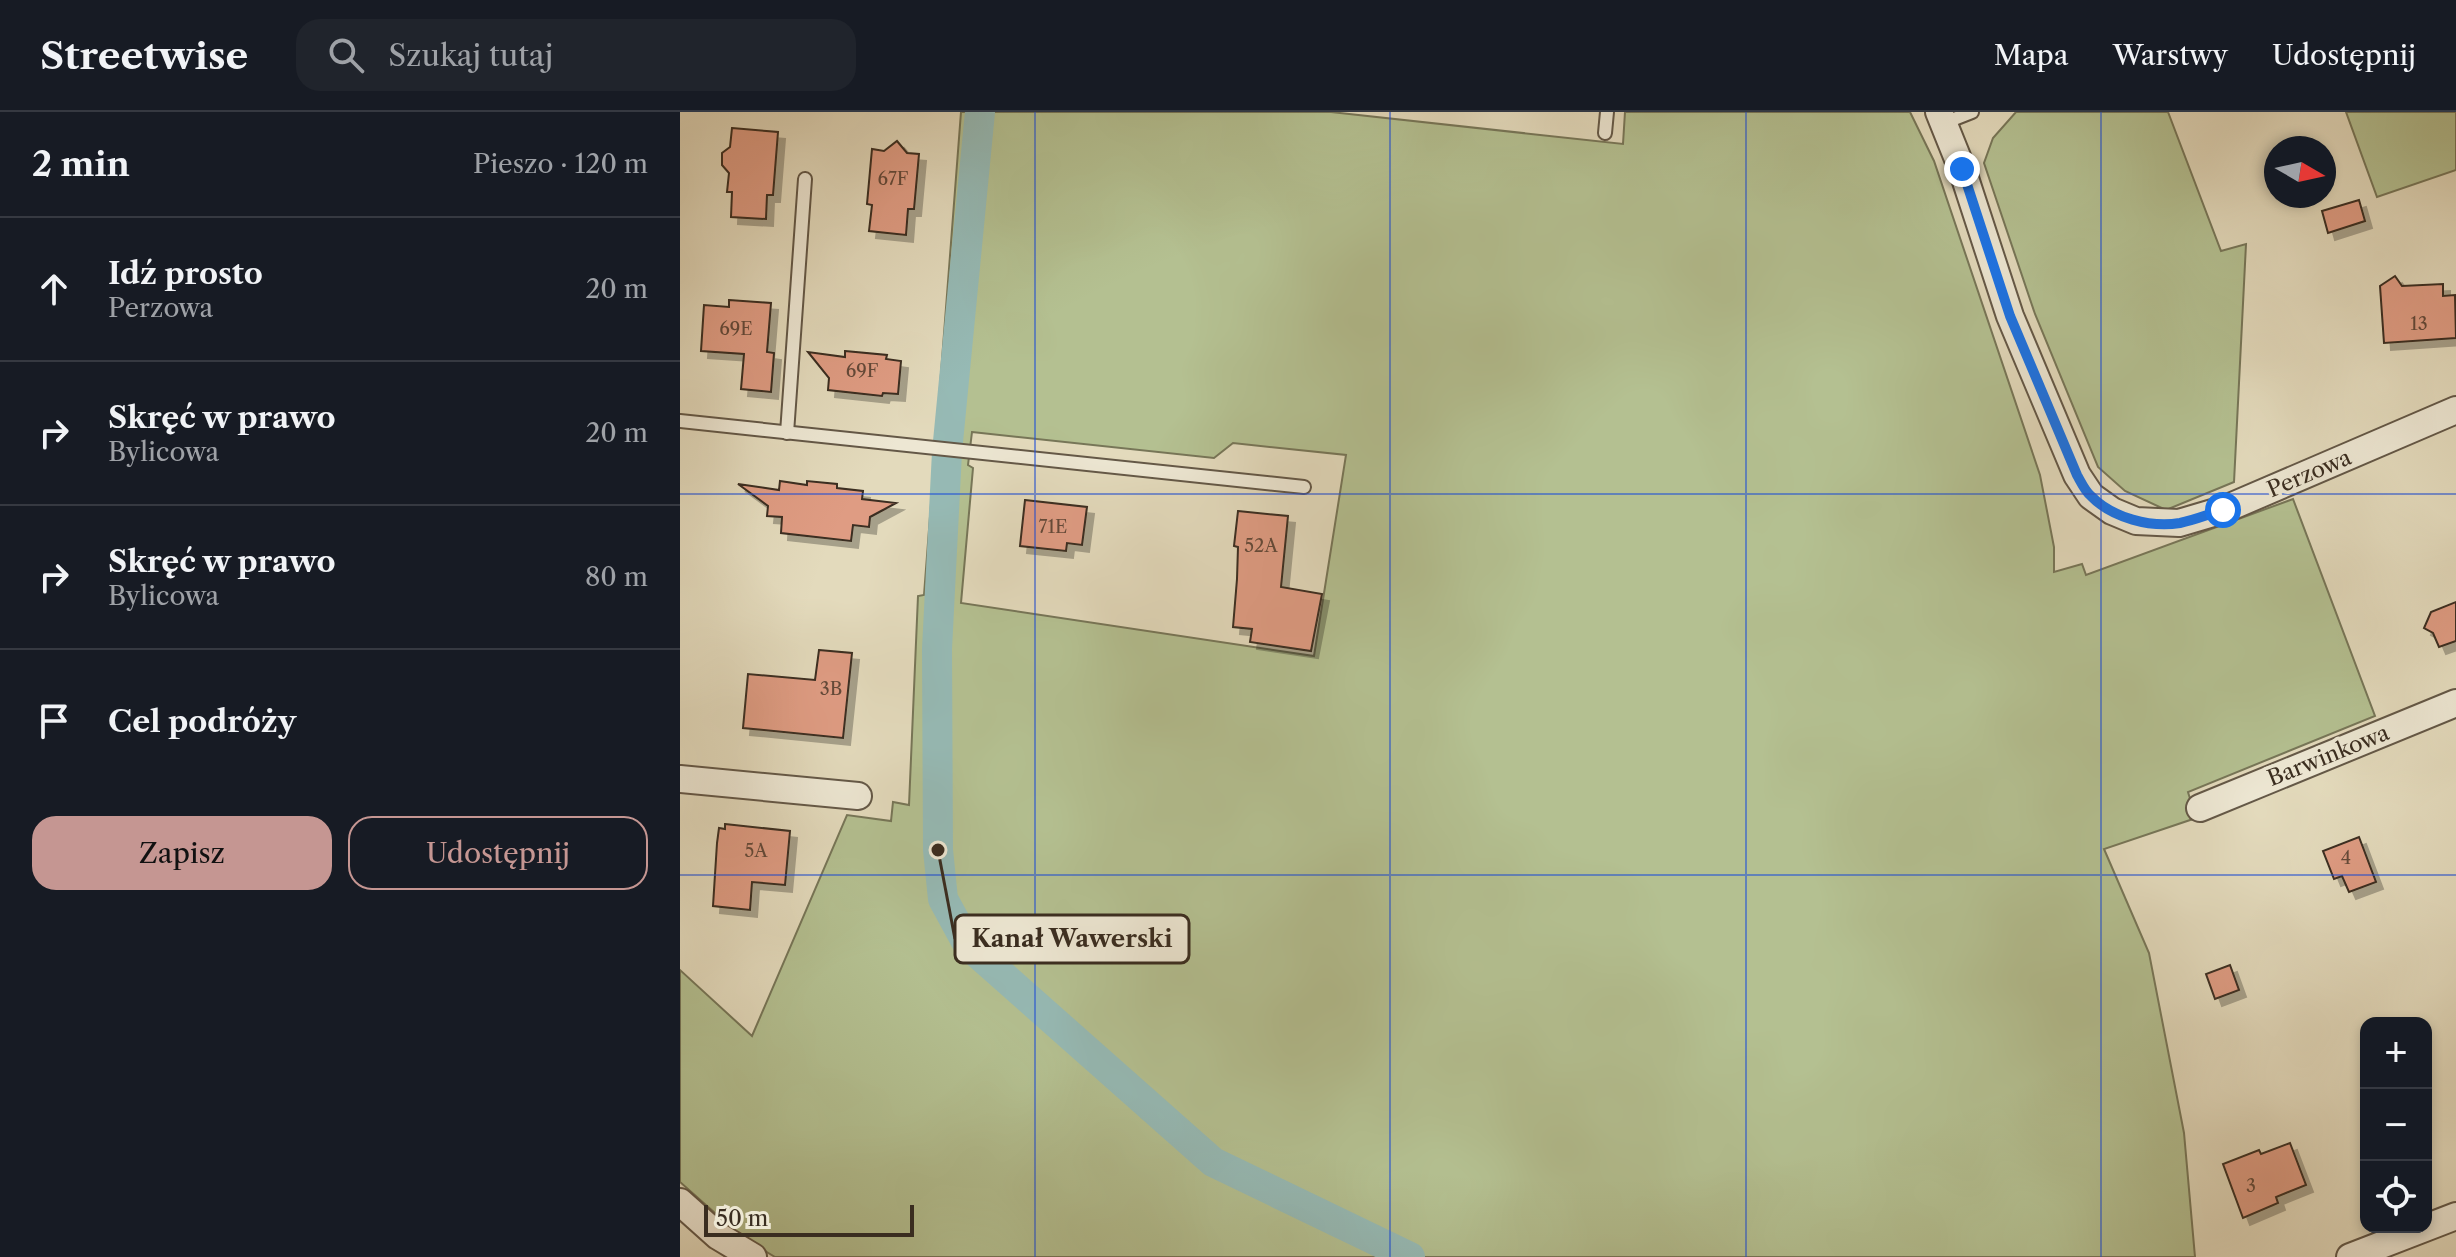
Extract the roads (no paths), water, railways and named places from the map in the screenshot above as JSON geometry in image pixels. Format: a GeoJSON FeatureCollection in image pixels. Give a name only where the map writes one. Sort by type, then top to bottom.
{"type":"FeatureCollection","features":[{"type":"Feature","properties":{"kind":"street","name":"Perzowa"},"geometry":{"type":"LineString","coordinates":[[1942,117],[2010,316],[2077,475],[2091,496],[2112,511],[2136,521],[2179,523],[2223,510],[2456,410]]}},
{"type":"Feature","properties":{"kind":"street","name":"Barwinkowa"},"geometry":{"type":"LineString","coordinates":[[2200,808],[2456,703]]}},
{"type":"Feature","properties":{"kind":"street"},"geometry":{"type":"LineString","coordinates":[[680,779],[858,796]]}},
{"type":"Feature","properties":{"kind":"street"},"geometry":{"type":"LineString","coordinates":[[680,1202],[711,1241],[753,1257]]}},
{"type":"Feature","properties":{"kind":"street"},"geometry":{"type":"LineString","coordinates":[[2350,1257],[2456,1216]]}},
{"type":"Feature","properties":{"kind":"lane"},"geometry":{"type":"LineString","coordinates":[[1605,133],[1607,112]]}},
{"type":"Feature","properties":{"kind":"lane"},"geometry":{"type":"LineString","coordinates":[[1942,117],[1972,112]]}},
{"type":"Feature","properties":{"kind":"lane"},"geometry":{"type":"LineString","coordinates":[[787,433],[805,179]]}},
{"type":"Feature","properties":{"kind":"lane"},"geometry":{"type":"LineString","coordinates":[[680,421],[1304,487]]}},
{"type":"Feature","properties":{"kind":"waterway"},"geometry":{"type":"LineString","coordinates":[[980,112],[947,452],[937,649],[938,850],[943,899],[968,945],[1213,1162],[1410,1257]]}},
{"type":"Feature","properties":{"kind":"place","name":"Kanał Wawerski"},"geometry":{"type":"Point","coordinates":[938,850]}}]}
